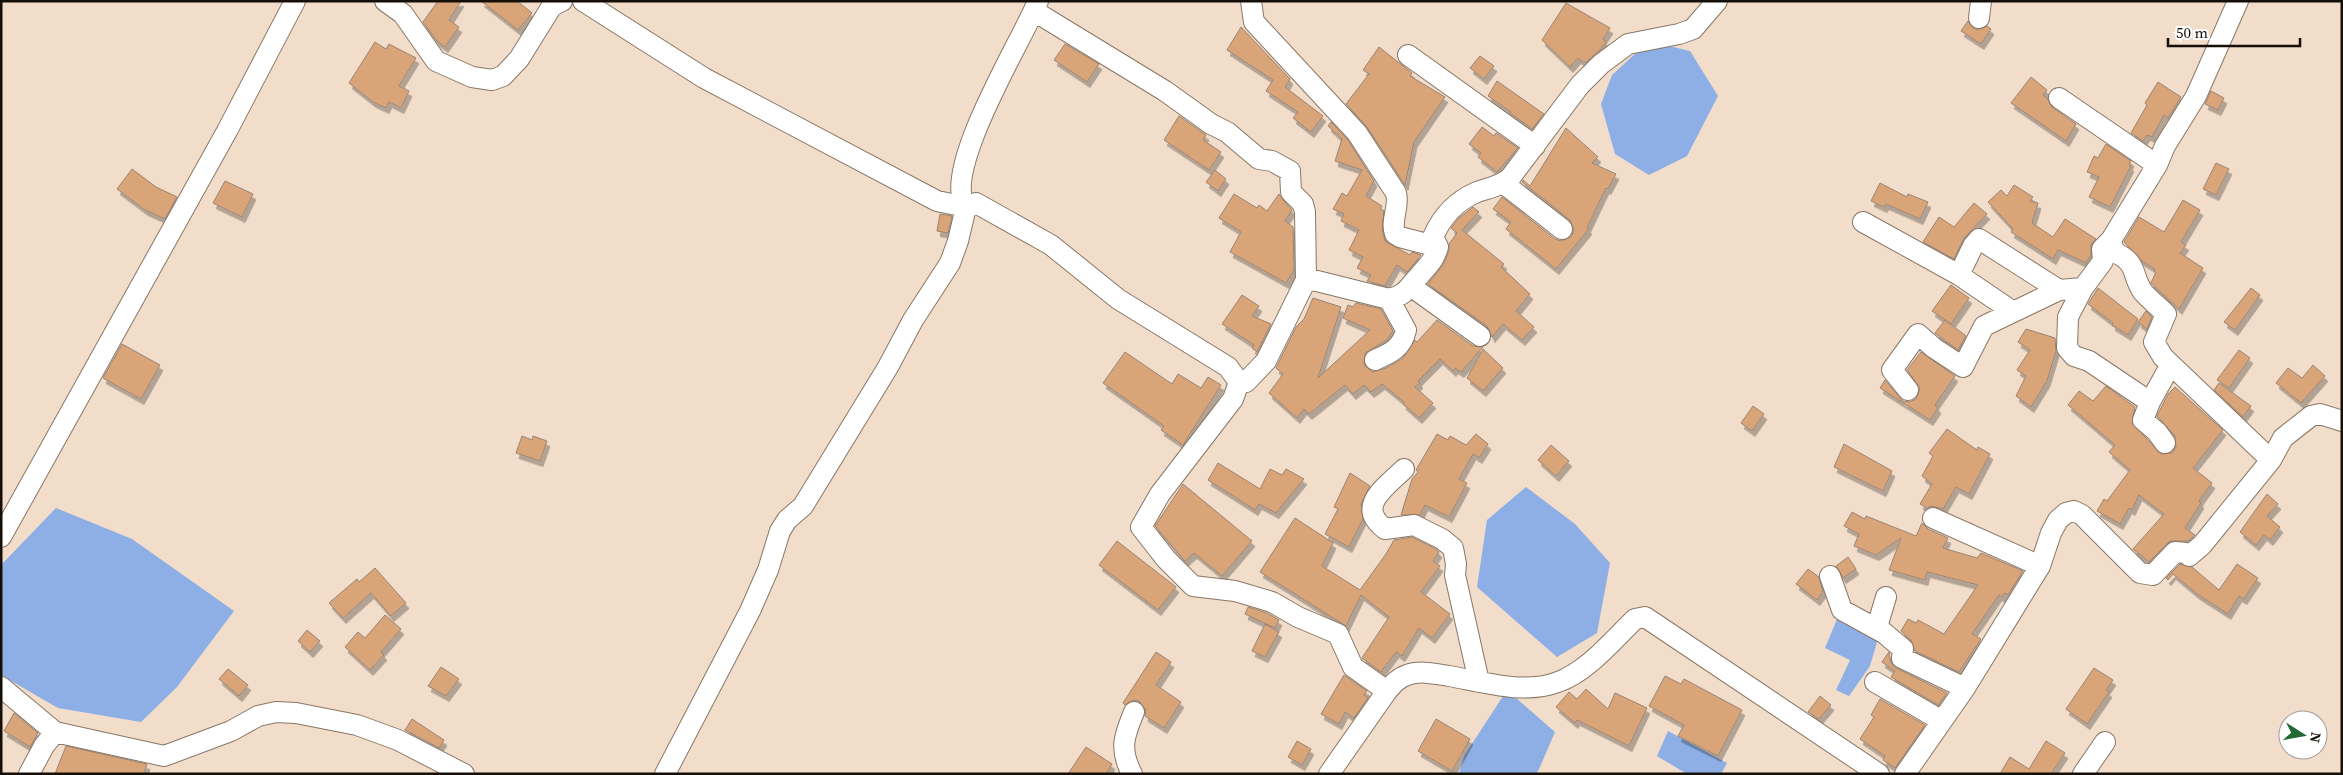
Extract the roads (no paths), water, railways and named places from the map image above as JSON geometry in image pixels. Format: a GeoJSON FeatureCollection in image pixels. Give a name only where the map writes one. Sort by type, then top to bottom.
{"type":"FeatureCollection","features":[{"type":"Feature","properties":{"kind":"street"},"geometry":{"type":"LineString","coordinates":[[1,537],[227,131],[295,1]]}},
{"type":"Feature","properties":{"kind":"street"},"geometry":{"type":"LineString","coordinates":[[385,1],[403,14],[436,60],[472,77],[487,80],[503,76],[519,59],[552,6],[562,1]]}},
{"type":"Feature","properties":{"kind":"street"},"geometry":{"type":"LineString","coordinates":[[582,1],[704,78],[937,201],[966,207],[976,203],[1051,245],[1118,299],[1228,367],[1239,382]]}},
{"type":"Feature","properties":{"kind":"street"},"geometry":{"type":"LineString","coordinates":[[1252,1],[1254,22],[1358,133],[1396,193],[1398,199],[1393,222],[1395,234],[1438,247]]}},
{"type":"Feature","properties":{"kind":"street"},"geometry":{"type":"LineString","coordinates":[[1306,280],[1389,299],[1397,297],[1412,287],[1419,275],[1435,259],[1438,247],[1433,237],[1438,226],[1455,205],[1477,192],[1503,184],[1510,178],[1580,85],[1601,64],[1628,44],[1679,34],[1693,29],[1717,1]]}},
{"type":"Feature","properties":{"kind":"street"},"geometry":{"type":"LineString","coordinates":[[2150,402],[2089,361],[2074,356],[2067,348],[2068,317],[2083,288],[2103,261],[2102,249],[2111,240],[2196,96],[2238,1]]}},
{"type":"Feature","properties":{"kind":"street"},"geometry":{"type":"LineString","coordinates":[[665,774],[750,611],[768,570],[780,531],[787,520],[803,506],[888,366],[913,320],[950,263],[958,241],[966,207],[962,200],[960,186],[978,125],[1036,6],[1165,91],[1211,124],[1227,132],[1259,159],[1272,161],[1290,171],[1291,192],[1303,204],[1305,212],[1306,280],[1266,361],[1246,382],[1239,382]]}},
{"type":"Feature","properties":{"kind":"street"},"geometry":{"type":"LineString","coordinates":[[1408,55],[1535,146]]}},
{"type":"Feature","properties":{"kind":"street"},"geometry":{"type":"LineString","coordinates":[[2059,98],[2157,165]]}},
{"type":"Feature","properties":{"kind":"street"},"geometry":{"type":"LineString","coordinates":[[1503,184],[1562,230]]}},
{"type":"Feature","properties":{"kind":"street"},"geometry":{"type":"LineString","coordinates":[[1863,222],[1959,275],[2012,310]]}},
{"type":"Feature","properties":{"kind":"street"},"geometry":{"type":"LineString","coordinates":[[1959,275],[1973,246],[1979,239],[2059,290]]}},
{"type":"Feature","properties":{"kind":"street"},"geometry":{"type":"LineString","coordinates":[[2111,240],[2114,252],[2126,258],[2136,273],[2142,291],[2166,314],[2154,342],[2170,366],[2271,460]]}},
{"type":"Feature","properties":{"kind":"street"},"geometry":{"type":"LineString","coordinates":[[1412,287],[1480,336]]}},
{"type":"Feature","properties":{"kind":"street"},"geometry":{"type":"LineString","coordinates":[[1908,390],[1892,370],[1918,334],[1934,348],[1963,367],[1984,326],[2012,310],[2059,290],[2083,288]]}},
{"type":"Feature","properties":{"kind":"street"},"geometry":{"type":"LineString","coordinates":[[1375,360],[1394,352],[1400,345],[1406,330],[1389,299]]}},
{"type":"Feature","properties":{"kind":"street"},"geometry":{"type":"LineString","coordinates":[[2165,443],[2157,432],[2143,420],[2150,402],[2170,366]]}},
{"type":"Feature","properties":{"kind":"street"},"geometry":{"type":"LineString","coordinates":[[1239,382],[1233,399],[1160,494],[1141,527],[1166,559],[1193,586],[1235,591],[1272,602],[1298,617],[1338,634],[1353,667],[1387,691]]}},
{"type":"Feature","properties":{"kind":"street"},"geometry":{"type":"LineString","coordinates":[[1905,774],[1965,688],[2040,566],[2051,533],[2058,520],[2066,513],[2074,511],[2082,515],[2140,572],[2153,575],[2175,552],[2186,553],[2189,556],[2202,545],[2271,460],[2282,438],[2311,416],[2320,414],[2342,421]]}},
{"type":"Feature","properties":{"kind":"street"},"geometry":{"type":"LineString","coordinates":[[1404,469],[1376,496],[1371,506],[1372,514],[1376,522],[1385,529],[1414,525],[1442,539],[1453,548],[1456,575],[1479,682]]}},
{"type":"Feature","properties":{"kind":"street"},"geometry":{"type":"LineString","coordinates":[[1933,518],[2040,566]]}},
{"type":"Feature","properties":{"kind":"street"},"geometry":{"type":"LineString","coordinates":[[1830,576],[1842,610],[1882,632]]}},
{"type":"Feature","properties":{"kind":"street"},"geometry":{"type":"LineString","coordinates":[[1886,597],[1877,627],[1903,649],[1902,658],[1965,688]]}},
{"type":"Feature","properties":{"kind":"street"},"geometry":{"type":"LineString","coordinates":[[1329,774],[1387,691],[1398,680],[1409,674],[1428,672],[1504,686],[1532,687],[1558,682],[1580,671],[1635,620],[1645,617],[1879,774]]}},
{"type":"Feature","properties":{"kind":"street"},"geometry":{"type":"LineString","coordinates":[[1875,682],[1942,721]]}},
{"type":"Feature","properties":{"kind":"street"},"geometry":{"type":"LineString","coordinates":[[1,687],[55,732],[164,756],[231,731],[258,716],[276,712],[296,713],[357,724],[398,740],[464,774]]}},
{"type":"Feature","properties":{"kind":"street"},"geometry":{"type":"LineString","coordinates":[[1132,774],[1126,763],[1123,749],[1126,730],[1134,712]]}},
{"type":"Feature","properties":{"kind":"street"},"geometry":{"type":"LineString","coordinates":[[29,774],[44,746],[55,732]]}},
{"type":"Feature","properties":{"kind":"street"},"geometry":{"type":"LineString","coordinates":[[2082,774],[2105,742]]}},
{"type":"Feature","properties":{"kind":"water"},"geometry":{"type":"Polygon","coordinates":[[[1649,41],[1690,51],[1718,96],[1687,156],[1649,175],[1615,154],[1601,104],[1612,75],[1649,41]]]}},
{"type":"Feature","properties":{"kind":"water"},"geometry":{"type":"Polygon","coordinates":[[[1526,487],[1575,524],[1610,563],[1597,633],[1557,657],[1477,587],[1487,520],[1526,487]]]}},
{"type":"Feature","properties":{"kind":"water"},"geometry":{"type":"Polygon","coordinates":[[[56,508],[132,539],[234,611],[177,687],[141,722],[58,708],[1,675],[1,565],[56,508]]]}},
{"type":"Feature","properties":{"kind":"water"},"geometry":{"type":"Polygon","coordinates":[[[1840,612],[1879,635],[1870,666],[1849,696],[1836,690],[1850,660],[1825,648],[1840,612]]]}},
{"type":"Feature","properties":{"kind":"water"},"geometry":{"type":"Polygon","coordinates":[[[1507,690],[1555,732],[1539,769],[1536,774],[1459,774],[1464,756],[1507,690]]]}},
{"type":"Feature","properties":{"kind":"water"},"geometry":{"type":"Polygon","coordinates":[[[1668,731],[1727,763],[1721,774],[1687,774],[1657,756],[1668,731]]]}}]}
